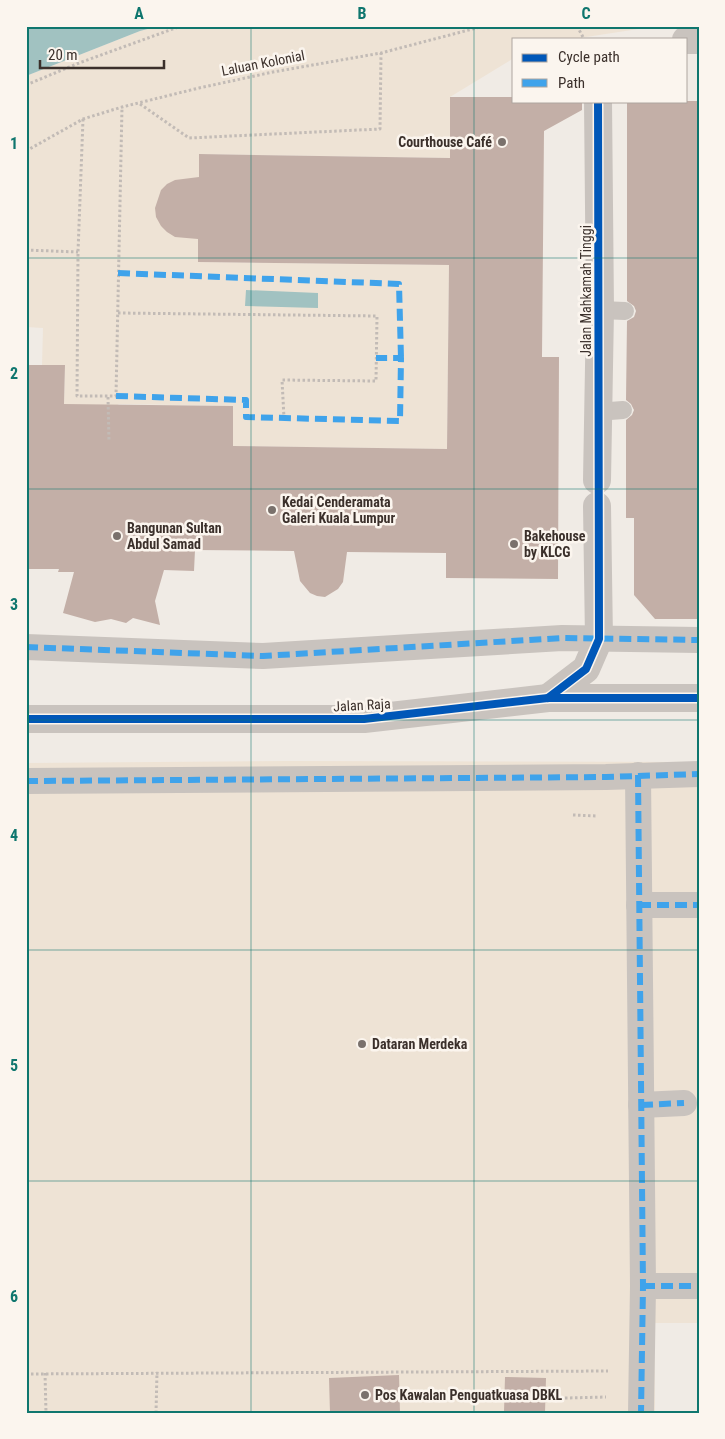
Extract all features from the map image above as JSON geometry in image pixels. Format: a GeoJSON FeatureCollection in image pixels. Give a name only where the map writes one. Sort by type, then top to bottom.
{"type":"FeatureCollection","features":[{"type":"Feature","properties":{"kind":"street","name":"Jalan Mahkamah Tinggi"},"geometry":{"type":"LineString","coordinates":[[548,698],[586,669],[599,639],[597,493],[610,411],[612,310],[598,102]]}},
{"type":"Feature","properties":{"kind":"street"},"geometry":{"type":"LineString","coordinates":[[26,648],[263,656],[562,638],[699,640]]}},
{"type":"Feature","properties":{"kind":"street","name":"Jalan Raja"},"geometry":{"type":"LineString","coordinates":[[26,719],[364,719],[548,698],[699,698]]}},
{"type":"Feature","properties":{"kind":"street"},"geometry":{"type":"LineString","coordinates":[[26,781],[606,777],[699,774]]}},
{"type":"Feature","properties":{"kind":"street"},"geometry":{"type":"LineString","coordinates":[[638,775],[643,1286],[641,1394]]}},
{"type":"Feature","properties":{"kind":"street"},"geometry":{"type":"LineString","coordinates":[[639,904],[699,905]]}},
{"type":"Feature","properties":{"kind":"street"},"geometry":{"type":"LineString","coordinates":[[642,1105],[684,1103]]}},
{"type":"Feature","properties":{"kind":"street"},"geometry":{"type":"LineString","coordinates":[[643,1286],[699,1286]]}},
{"type":"Feature","properties":{"kind":"path"},"geometry":{"type":"LineString","coordinates":[[26,85],[79,63],[182,26]]}},
{"type":"Feature","properties":{"kind":"path"},"geometry":{"type":"LineString","coordinates":[[577,26],[583,38]]}},
{"type":"Feature","properties":{"kind":"path"},"geometry":{"type":"LineString","coordinates":[[140,103],[189,138],[380,128],[381,53]]}},
{"type":"Feature","properties":{"kind":"path"},"geometry":{"type":"LineString","coordinates":[[83,119],[78,252],[77,396],[116,396],[122,107]]}},
{"type":"Feature","properties":{"kind":"path"},"geometry":{"type":"LineString","coordinates":[[26,250],[78,252]]}},
{"type":"Feature","properties":{"kind":"path"},"geometry":{"type":"LineString","coordinates":[[118,313],[377,316],[376,381],[282,380],[284,418]]}},
{"type":"Feature","properties":{"kind":"path"},"geometry":{"type":"LineString","coordinates":[[108,396],[109,442]]}},
{"type":"Feature","properties":{"kind":"path"},"geometry":{"type":"LineString","coordinates":[[569,815],[597,816]]}},
{"type":"Feature","properties":{"kind":"path"},"geometry":{"type":"LineString","coordinates":[[156,1413],[157,1372]]}},
{"type":"Feature","properties":{"kind":"path"},"geometry":{"type":"LineString","coordinates":[[26,1374],[157,1372],[641,1394]]}},
{"type":"Feature","properties":{"kind":"path"},"geometry":{"type":"LineString","coordinates":[[45,1374],[46,1413]]}},
{"type":"Feature","properties":{"kind":"path"},"geometry":{"type":"LineString","coordinates":[[565,1398],[641,1394]]}},
{"type":"Feature","properties":{"kind":"shaded area"},"geometry":{"type":"Polygon","coordinates":[[[159,26],[673,26],[645,28],[580,38],[512,38],[512,59],[450,97],[450,158],[199,154],[199,262],[449,265],[447,449],[233,446],[233,406],[119,404],[63,444],[65,365],[42,365],[43,328],[26,327],[26,76],[140,31],[159,26]]]}},
{"type":"Feature","properties":{"kind":"shaded area","name":"Dataran Merdeka"},"geometry":{"type":"Polygon","coordinates":[[[287,761],[699,762],[699,1323],[654,1323],[655,1413],[26,1413],[26,763],[287,761]]]}},
{"type":"Feature","properties":{"kind":"water"},"geometry":{"type":"Polygon","coordinates":[[[26,26],[159,26],[140,31],[26,76],[26,26]]]}},
{"type":"Feature","properties":{"kind":"water"},"geometry":{"type":"Polygon","coordinates":[[[246,290],[318,293],[318,308],[245,306],[246,290]]]}},
{"type":"Feature","properties":{"kind":"building","name":"Bangunan Sultan Abdul Samad"},"geometry":{"type":"Polygon","coordinates":[[[450,97],[512,97],[512,102],[582,102],[582,110],[544,131],[542,357],[559,357],[558,579],[446,578],[446,553],[347,552],[343,582],[338,589],[325,597],[310,593],[300,581],[294,551],[195,550],[194,571],[164,570],[155,601],[160,625],[133,618],[126,623],[111,619],[95,622],[63,613],[74,572],[58,572],[59,569],[27,569],[26,365],[65,365],[64,404],[233,406],[233,446],[447,449],[449,265],[198,262],[198,239],[175,237],[161,226],[156,217],[155,208],[161,190],[175,180],[199,177],[199,154],[450,158],[450,97]]]}},
{"type":"Feature","properties":{"kind":"building"},"geometry":{"type":"Polygon","coordinates":[[[699,101],[699,619],[655,619],[634,595],[634,518],[626,518],[626,420],[632,415],[634,410],[626,400],[627,321],[634,317],[636,311],[634,306],[627,301],[627,102],[699,101]]]}},
{"type":"Feature","properties":{"kind":"building","name":"Pos Kawalan Penguatkuasa DBKL"},"geometry":{"type":"Polygon","coordinates":[[[399,1375],[400,1413],[330,1413],[329,1378],[399,1375]]]}},
{"type":"Feature","properties":{"kind":"building"},"geometry":{"type":"Polygon","coordinates":[[[505,1377],[546,1378],[545,1413],[504,1412],[505,1377]]]}},
{"type":"Feature","properties":{"kind":"marked path"},"geometry":{"type":"LineString","coordinates":[[118,273],[399,284],[401,358]]}},
{"type":"Feature","properties":{"kind":"marked path"},"geometry":{"type":"LineString","coordinates":[[116,396],[246,400],[246,417],[400,421],[401,358],[376,358]]}},
{"type":"Feature","properties":{"kind":"marked path"},"geometry":{"type":"LineString","coordinates":[[26,647],[263,656],[562,638],[699,640]]}},
{"type":"Feature","properties":{"kind":"marked path"},"geometry":{"type":"LineString","coordinates":[[26,781],[606,777],[699,774]]}},
{"type":"Feature","properties":{"kind":"marked path"},"geometry":{"type":"LineString","coordinates":[[638,775],[643,1286],[641,1413]]}},
{"type":"Feature","properties":{"kind":"marked path"},"geometry":{"type":"LineString","coordinates":[[639,905],[699,905]]}},
{"type":"Feature","properties":{"kind":"marked path"},"geometry":{"type":"LineString","coordinates":[[641,1105],[684,1103]]}},
{"type":"Feature","properties":{"kind":"marked path"},"geometry":{"type":"LineString","coordinates":[[643,1286],[699,1286]]}},
{"type":"Feature","properties":{"kind":"cycle path"},"geometry":{"type":"LineString","coordinates":[[548,698],[586,669],[599,639],[598,102]]}},
{"type":"Feature","properties":{"kind":"cycle path"},"geometry":{"type":"LineString","coordinates":[[26,719],[364,719],[548,698],[699,698]]}},
{"type":"Feature","properties":{"kind":"place","name":"Courthouse Café"},"geometry":{"type":"Point","coordinates":[502,142]}},
{"type":"Feature","properties":{"kind":"place","name":"Kedai Cenderamata Galeri Kuala Lumpur"},"geometry":{"type":"Point","coordinates":[272,510]}},
{"type":"Feature","properties":{"kind":"place","name":"Bangunan Sultan Abdul Samad"},"geometry":{"type":"Point","coordinates":[117,536]}},
{"type":"Feature","properties":{"kind":"place","name":"Bakehouse by KLCG"},"geometry":{"type":"Point","coordinates":[514,544]}},
{"type":"Feature","properties":{"kind":"place","name":"Dataran Merdeka"},"geometry":{"type":"Point","coordinates":[362,1044]}},
{"type":"Feature","properties":{"kind":"place","name":"Pos Kawalan Penguatkuasa DBKL"},"geometry":{"type":"Point","coordinates":[365,1395]}}]}
